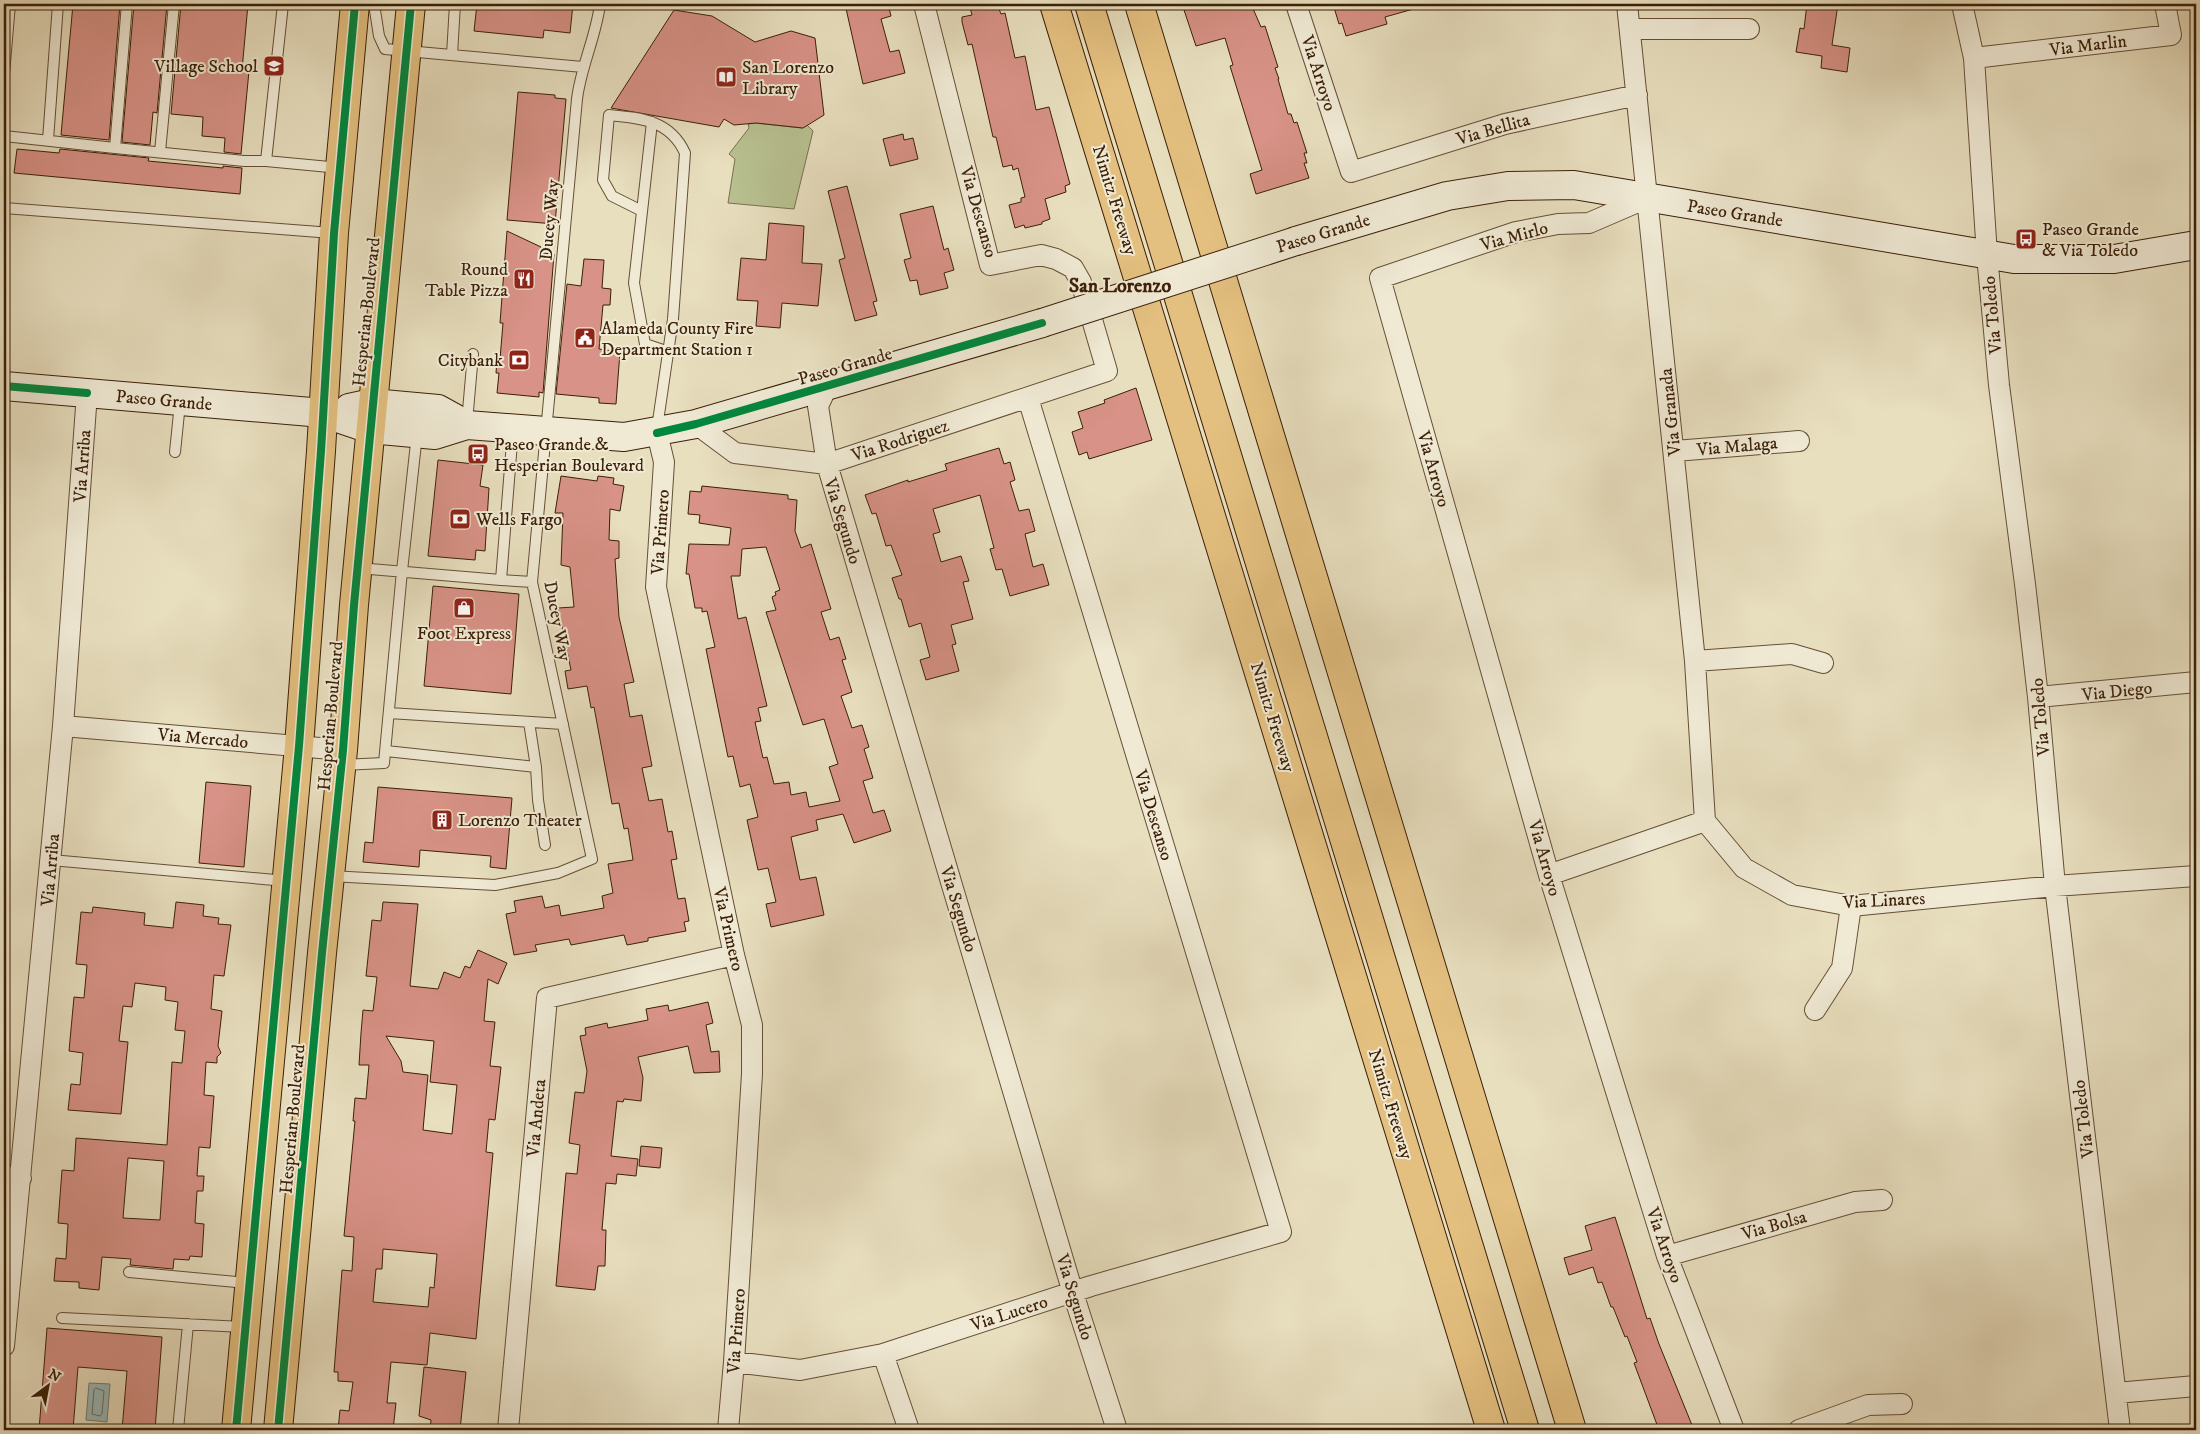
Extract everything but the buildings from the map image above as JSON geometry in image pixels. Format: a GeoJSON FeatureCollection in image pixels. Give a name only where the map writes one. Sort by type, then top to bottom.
{"type":"FeatureCollection","features":[{"type":"Feature","properties":{"kind":"main road","name":"Hesperian Boulevard"},"geometry":{"type":"LineString","coordinates":[[236,1430],[299,746],[324,413],[334,233],[355,4]]}},
{"type":"Feature","properties":{"kind":"main road","name":"Hesperian Boulevard"},"geometry":{"type":"LineString","coordinates":[[278,1430],[343,757],[357,568],[411,4]]}},
{"type":"Feature","properties":{"kind":"main road","name":"Nimitz Freeway"},"geometry":{"type":"LineString","coordinates":[[1054,4],[1491,1430]]}},
{"type":"Feature","properties":{"kind":"main road"},"geometry":{"type":"LineString","coordinates":[[1089,4],[1525,1430]]}},
{"type":"Feature","properties":{"kind":"main road"},"geometry":{"type":"LineString","coordinates":[[1139,4],[1572,1430]]}},
{"type":"Feature","properties":{"kind":"street","name":"Via Descanso"},"geometry":{"type":"LineString","coordinates":[[924,4],[990,265],[1041,255],[1056,259],[1073,268],[1081,282],[1107,371]]}},
{"type":"Feature","properties":{"kind":"street","name":"Via Arroyo"},"geometry":{"type":"LineString","coordinates":[[1296,4],[1351,172]]}},
{"type":"Feature","properties":{"kind":"street","name":"Via Granada"},"geometry":{"type":"LineString","coordinates":[[1627,4],[1675,450],[1695,661],[1705,821]]}},
{"type":"Feature","properties":{"kind":"street","name":"Via Toledo"},"geometry":{"type":"LineString","coordinates":[[1962,4],[1974,58],[1987,255],[1999,385],[2038,697],[2055,886],[2120,1430]]}},
{"type":"Feature","properties":{"kind":"street","name":"Via Marlin"},"geometry":{"type":"LineString","coordinates":[[1974,58],[2171,35],[2165,4]]}},
{"type":"Feature","properties":{"kind":"street"},"geometry":{"type":"LineString","coordinates":[[1630,29],[1749,29]]}},
{"type":"Feature","properties":{"kind":"street","name":"Via Bellita"},"geometry":{"type":"LineString","coordinates":[[1351,172],[1505,124],[1637,95]]}},
{"type":"Feature","properties":{"kind":"street","name":"Paseo Grande"},"geometry":{"type":"LineString","coordinates":[[371,416],[418,433],[435,435],[467,425],[624,437],[657,433],[827,387],[1042,323],[1296,241],[1447,196],[1508,186],[1574,185],[2014,259],[2114,259],[2196,245]]}},
{"type":"Feature","properties":{"kind":"street","name":"Via Mirlo"},"geometry":{"type":"LineString","coordinates":[[1380,278],[1516,232],[1558,224],[1588,224],[1647,198]]}},
{"type":"Feature","properties":{"kind":"street","name":"Via Arroyo"},"geometry":{"type":"LineString","coordinates":[[1380,278],[1549,875],[1667,1256],[1734,1430]]}},
{"type":"Feature","properties":{"kind":"street","name":"Via Rodriguez"},"geometry":{"type":"LineString","coordinates":[[696,424],[735,453],[826,464],[1107,371]]}},
{"type":"Feature","properties":{"kind":"street","name":"Paseo Grande"},"geometry":{"type":"LineString","coordinates":[[4,386],[371,416],[438,408],[467,425]]}},
{"type":"Feature","properties":{"kind":"street","name":"Via Segundo"},"geometry":{"type":"LineString","coordinates":[[827,387],[818,406],[826,464],[1073,1293],[1117,1430]]}},
{"type":"Feature","properties":{"kind":"street","name":"Via Arriba"},"geometry":{"type":"LineString","coordinates":[[4,1346],[12,1178],[50,860],[63,726],[87,394]]}},
{"type":"Feature","properties":{"kind":"street","name":"Via Descanso"},"geometry":{"type":"LineString","coordinates":[[1028,398],[1281,1232]]}},
{"type":"Feature","properties":{"kind":"street","name":"Via Primero"},"geometry":{"type":"LineString","coordinates":[[657,433],[664,462],[656,587],[734,955],[752,1025],[752,1074],[728,1430]]}},
{"type":"Feature","properties":{"kind":"street","name":"Via Malaga"},"geometry":{"type":"LineString","coordinates":[[1675,450],[1799,441]]}},
{"type":"Feature","properties":{"kind":"street"},"geometry":{"type":"LineString","coordinates":[[1695,661],[1792,654],[1824,662]]}},
{"type":"Feature","properties":{"kind":"street","name":"Via Diego"},"geometry":{"type":"LineString","coordinates":[[2038,697],[2059,697],[2196,682]]}},
{"type":"Feature","properties":{"kind":"street","name":"Via Mercado"},"geometry":{"type":"LineString","coordinates":[[63,726],[299,746],[343,757]]}},
{"type":"Feature","properties":{"kind":"street"},"geometry":{"type":"LineString","coordinates":[[1549,875],[1705,821]]}},
{"type":"Feature","properties":{"kind":"street","name":"Via Linares"},"geometry":{"type":"LineString","coordinates":[[1705,821],[1744,868],[1792,895],[1851,906],[2055,886],[2196,876]]}},
{"type":"Feature","properties":{"kind":"street"},"geometry":{"type":"LineString","coordinates":[[1815,1010],[1842,968],[1851,906]]}},
{"type":"Feature","properties":{"kind":"street","name":"Via Andeta"},"geometry":{"type":"LineString","coordinates":[[508,1430],[547,998],[734,955]]}},
{"type":"Feature","properties":{"kind":"street","name":"Via Bolsa"},"geometry":{"type":"LineString","coordinates":[[1667,1256],[1855,1202],[1882,1200]]}},
{"type":"Feature","properties":{"kind":"street","name":"Via Lucero"},"geometry":{"type":"LineString","coordinates":[[734,1362],[800,1370],[883,1354],[1073,1293],[1281,1232]]}},
{"type":"Feature","properties":{"kind":"street"},"geometry":{"type":"LineString","coordinates":[[883,1354],[909,1430]]}},
{"type":"Feature","properties":{"kind":"street"},"geometry":{"type":"LineString","coordinates":[[2116,1393],[2196,1386]]}},
{"type":"Feature","properties":{"kind":"street"},"geometry":{"type":"LineString","coordinates":[[1800,1430],[1868,1405],[1902,1404]]}},
{"type":"Feature","properties":{"kind":"lane"},"geometry":{"type":"LineString","coordinates":[[4,74],[10,4]]}},
{"type":"Feature","properties":{"kind":"lane"},"geometry":{"type":"LineString","coordinates":[[48,140],[58,4]]}},
{"type":"Feature","properties":{"kind":"lane"},"geometry":{"type":"LineString","coordinates":[[114,148],[127,4]]}},
{"type":"Feature","properties":{"kind":"lane"},"geometry":{"type":"LineString","coordinates":[[160,152],[174,4]]}},
{"type":"Feature","properties":{"kind":"lane"},"geometry":{"type":"LineString","coordinates":[[266,161],[283,4]]}},
{"type":"Feature","properties":{"kind":"lane"},"geometry":{"type":"LineString","coordinates":[[374,4],[379,36],[384,49],[582,66]]}},
{"type":"Feature","properties":{"kind":"lane"},"geometry":{"type":"LineString","coordinates":[[452,55],[455,4]]}},
{"type":"Feature","properties":{"kind":"lane","name":"Ducey Way"},"geometry":{"type":"LineString","coordinates":[[330,876],[495,885],[558,873],[592,859],[532,582],[576,99],[582,66],[594,35],[600,4]]}},
{"type":"Feature","properties":{"kind":"lane"},"geometry":{"type":"LineString","coordinates":[[642,211],[612,196],[603,180],[609,115],[642,118],[652,122],[670,133],[680,142],[685,153],[673,319],[657,433]]}},
{"type":"Feature","properties":{"kind":"lane"},"geometry":{"type":"LineString","coordinates":[[652,122],[634,282],[644,344],[669,352]]}},
{"type":"Feature","properties":{"kind":"lane"},"geometry":{"type":"LineString","coordinates":[[4,136],[244,161],[266,161],[340,168]]}},
{"type":"Feature","properties":{"kind":"lane"},"geometry":{"type":"LineString","coordinates":[[4,208],[334,233]]}},
{"type":"Feature","properties":{"kind":"lane"},"geometry":{"type":"LineString","coordinates":[[467,425],[473,354]]}},
{"type":"Feature","properties":{"kind":"lane"},"geometry":{"type":"LineString","coordinates":[[175,452],[180,401]]}},
{"type":"Feature","properties":{"kind":"lane"},"geometry":{"type":"LineString","coordinates":[[501,580],[513,429]]}},
{"type":"Feature","properties":{"kind":"lane"},"geometry":{"type":"LineString","coordinates":[[343,757],[384,763],[402,571],[418,433]]}},
{"type":"Feature","properties":{"kind":"lane"},"geometry":{"type":"LineString","coordinates":[[357,568],[532,582]]}},
{"type":"Feature","properties":{"kind":"lane"},"geometry":{"type":"LineString","coordinates":[[389,713],[563,724]]}},
{"type":"Feature","properties":{"kind":"lane"},"geometry":{"type":"LineString","coordinates":[[529,722],[545,845]]}},
{"type":"Feature","properties":{"kind":"lane"},"geometry":{"type":"LineString","coordinates":[[386,751],[536,768]]}},
{"type":"Feature","properties":{"kind":"lane"},"geometry":{"type":"LineString","coordinates":[[50,860],[286,881]]}},
{"type":"Feature","properties":{"kind":"lane"},"geometry":{"type":"LineString","coordinates":[[129,1272],[249,1283]]}},
{"type":"Feature","properties":{"kind":"lane"},"geometry":{"type":"LineString","coordinates":[[62,1318],[245,1327]]}},
{"type":"Feature","properties":{"kind":"lane"},"geometry":{"type":"LineString","coordinates":[[178,1430],[188,1324]]}},
{"type":"Feature","properties":{"kind":"green space"},"geometry":{"type":"Polygon","coordinates":[[[756,123],[802,128],[807,125],[813,131],[794,209],[728,203],[735,159],[729,154],[749,128],[748,124],[756,123]]]}},
{"type":"Feature","properties":{"kind":"water"},"geometry":{"type":"Polygon","coordinates":[[[89,1383],[110,1384],[107,1422],[86,1420],[89,1383]]]}},
{"type":"Feature","properties":{"kind":"cycle path"},"geometry":{"type":"LineString","coordinates":[[236,1430],[299,746],[321,451],[334,233],[355,4]]}},
{"type":"Feature","properties":{"kind":"cycle path"},"geometry":{"type":"LineString","coordinates":[[278,1430],[322,953],[343,750],[354,605],[411,4]]}},
{"type":"Feature","properties":{"kind":"cycle path"},"geometry":{"type":"LineString","coordinates":[[657,433],[696,424],[1042,323]]}},
{"type":"Feature","properties":{"kind":"cycle path"},"geometry":{"type":"LineString","coordinates":[[4,386],[87,393]]}},
{"type":"Feature","properties":{"kind":"place","name":"Village School"},"geometry":{"type":"Point","coordinates":[274,66]}},
{"type":"Feature","properties":{"kind":"place","name":"San Lorenzo Library"},"geometry":{"type":"Point","coordinates":[726,77]}},
{"type":"Feature","properties":{"kind":"place","name":"Paseo Grande & Via Toledo"},"geometry":{"type":"Point","coordinates":[2026,239]}},
{"type":"Feature","properties":{"kind":"place","name":"Round Table Pizza"},"geometry":{"type":"Point","coordinates":[524,279]}},
{"type":"Feature","properties":{"kind":"place","name":"Alameda County Fire Department Station 1"},"geometry":{"type":"Point","coordinates":[585,338]}},
{"type":"Feature","properties":{"kind":"place","name":"Citybank"},"geometry":{"type":"Point","coordinates":[519,360]}},
{"type":"Feature","properties":{"kind":"place","name":"Paseo Grande & Hesperian Boulevard"},"geometry":{"type":"Point","coordinates":[478,454]}},
{"type":"Feature","properties":{"kind":"place","name":"Wells Fargo"},"geometry":{"type":"Point","coordinates":[460,519]}},
{"type":"Feature","properties":{"kind":"place","name":"Foot Express"},"geometry":{"type":"Point","coordinates":[464,608]}},
{"type":"Feature","properties":{"kind":"place","name":"Lorenzo Theater"},"geometry":{"type":"Point","coordinates":[442,820]}},
{"type":"Feature","properties":{"kind":"district","name":"San Lorenzo"},"geometry":{"type":"Point","coordinates":[1120,285]}}]}
